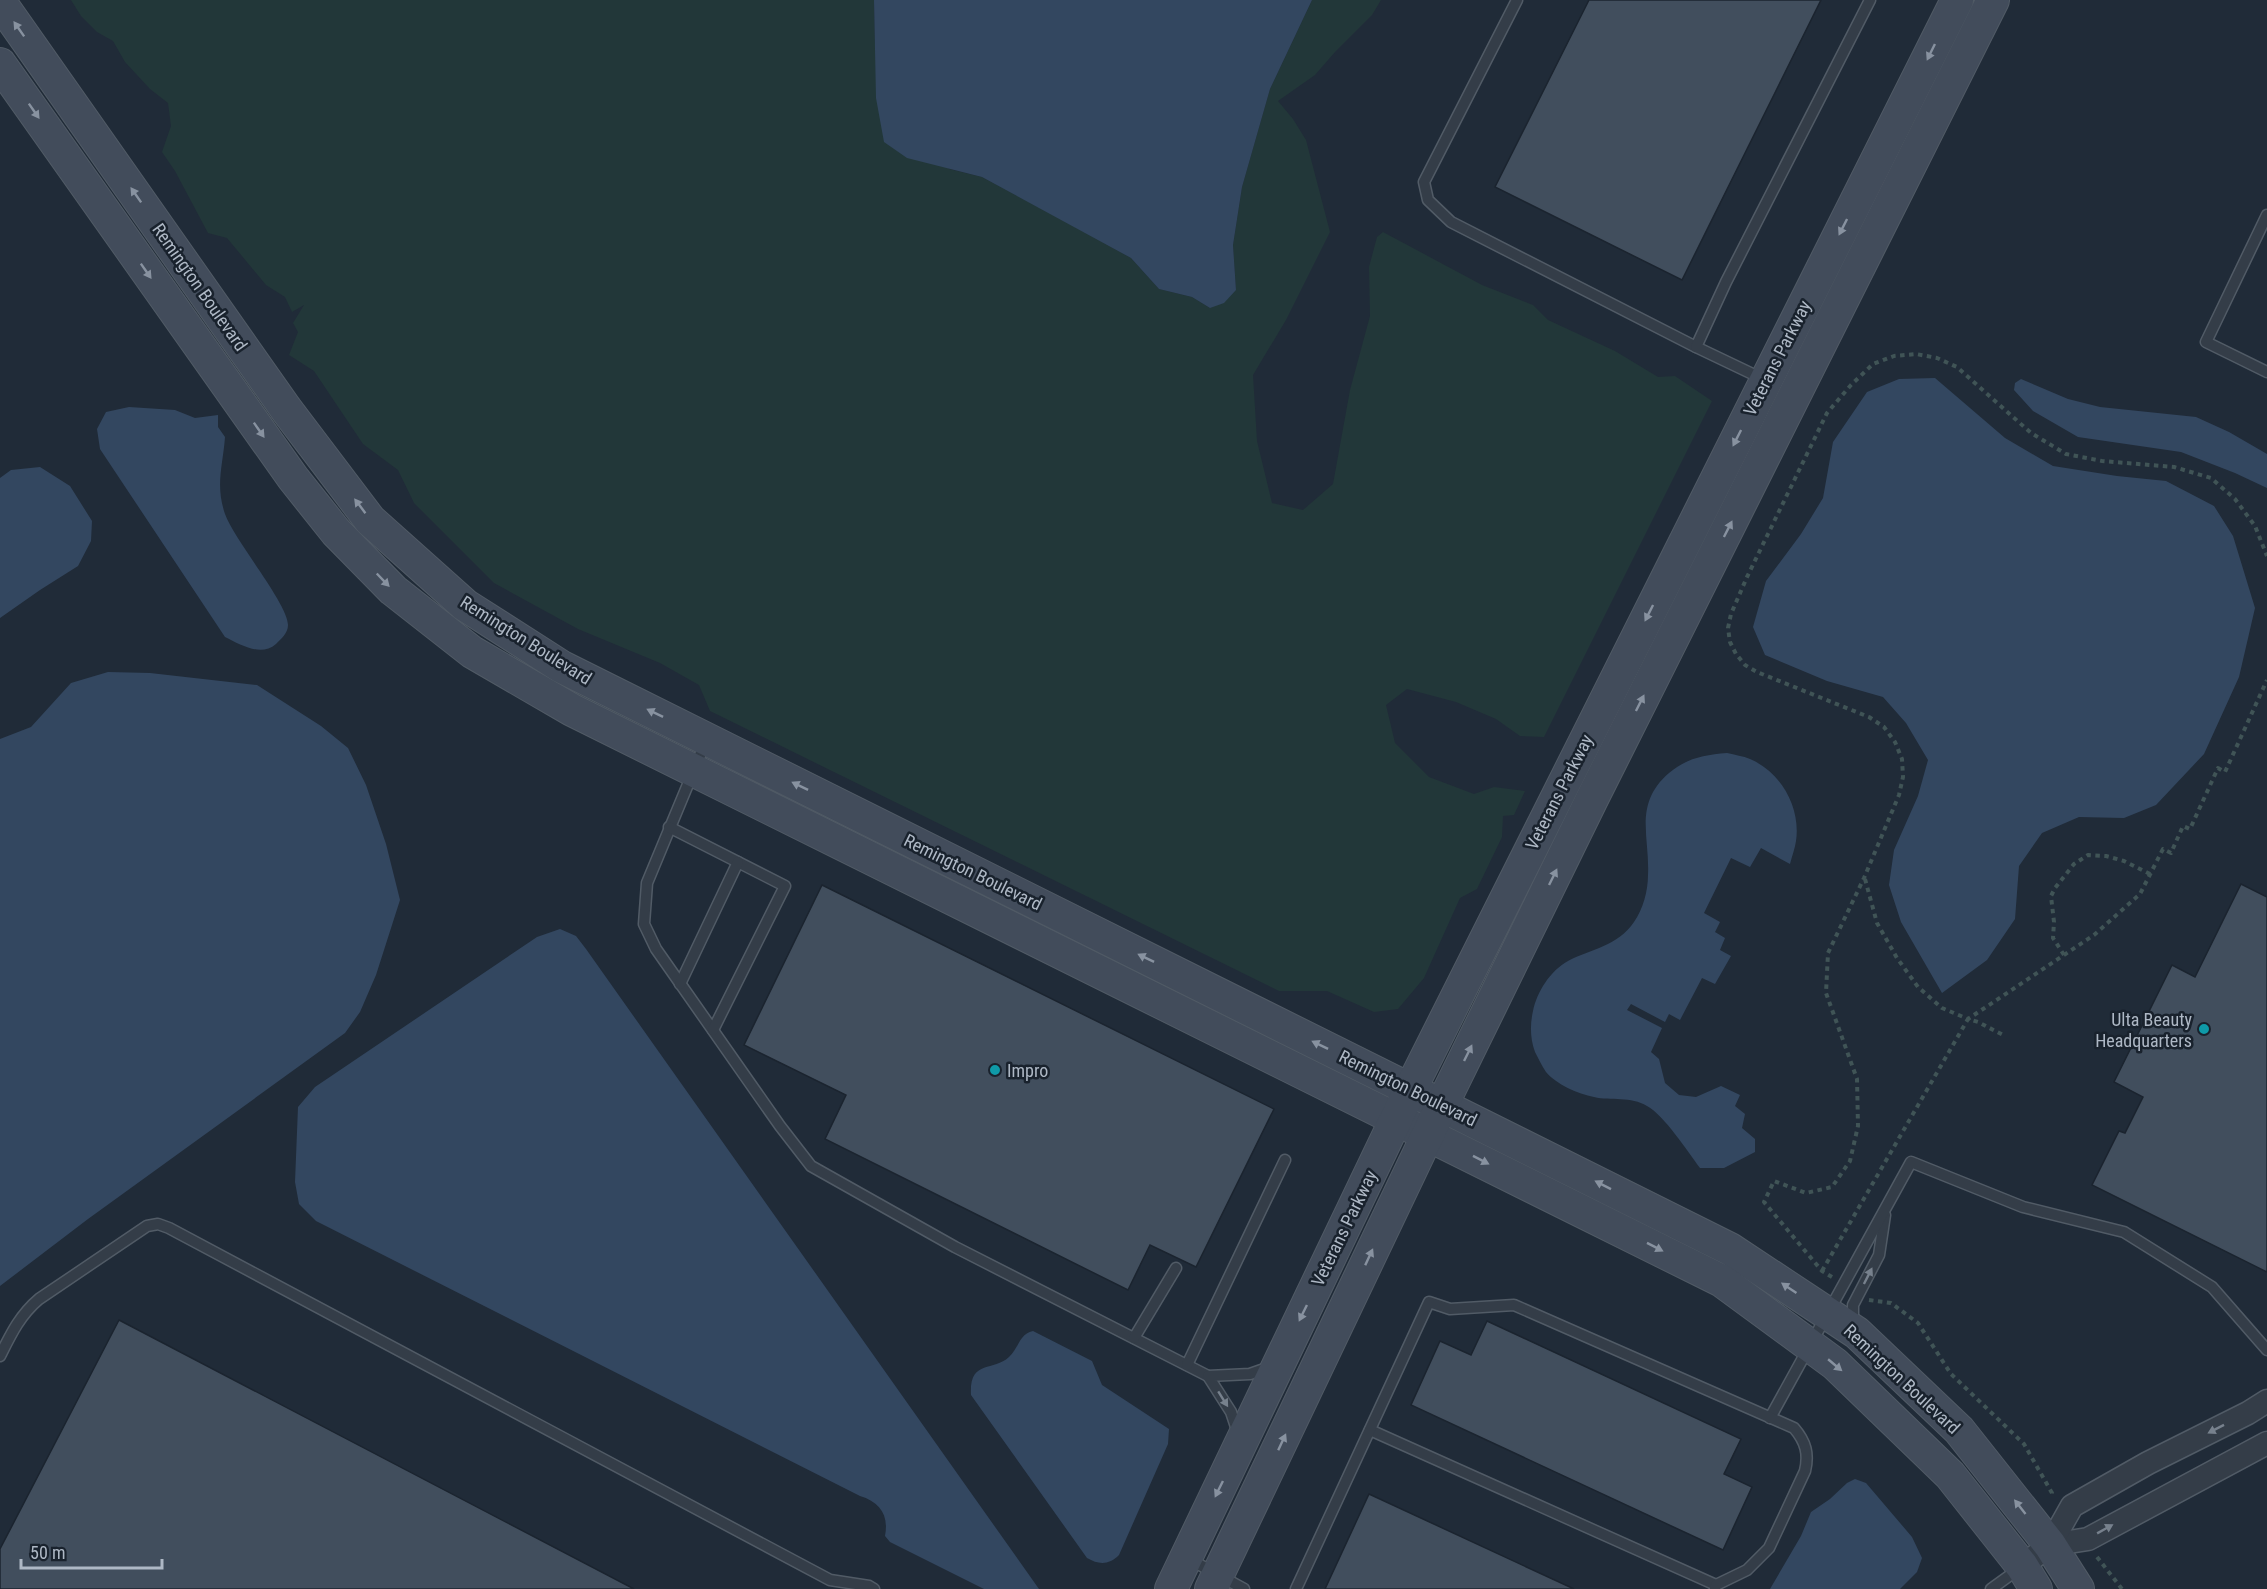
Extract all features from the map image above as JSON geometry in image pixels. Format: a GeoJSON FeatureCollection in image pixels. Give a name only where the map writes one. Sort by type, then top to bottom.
{"type":"FeatureCollection","features":[{"type":"Feature","properties":{"kind":"street","name":"Veterans Parkway"},"geometry":{"type":"LineString","coordinates":[[1171,1589],[1410,1090],[1957,0]]}},
{"type":"Feature","properties":{"kind":"street","name":"Veterans Parkway"},"geometry":{"type":"LineString","coordinates":[[1224,1584],[1428,1133],[1592,799],[1994,0]]}},
{"type":"Feature","properties":{"kind":"street","name":"Remington Boulevard"},"geometry":{"type":"LineString","coordinates":[[0,2],[286,409],[370,520],[465,605],[562,667],[1730,1249],[1840,1322],[1959,1430],[2050,1545],[2078,1589]]}},
{"type":"Feature","properties":{"kind":"street","name":"Remington Boulevard"},"geometry":{"type":"LineString","coordinates":[[0,64],[286,469],[336,532],[393,590],[472,652],[572,710],[1428,1133],[1722,1281],[1835,1364],[1950,1475],[2029,1578]]}},
{"type":"Feature","properties":{"kind":"street"},"geometry":{"type":"LineString","coordinates":[[2029,1578],[2072,1506],[2148,1463],[2248,1413],[2267,1401]]}},
{"type":"Feature","properties":{"kind":"street"},"geometry":{"type":"LineString","coordinates":[[2050,1545],[2088,1539],[2267,1443]]}},
{"type":"Feature","properties":{"kind":"lane"},"geometry":{"type":"LineString","coordinates":[[1517,0],[1424,182],[1428,200],[1451,222],[1766,381]]}},
{"type":"Feature","properties":{"kind":"lane"},"geometry":{"type":"LineString","coordinates":[[1696,347],[1736,262],[1870,0]]}},
{"type":"Feature","properties":{"kind":"lane"},"geometry":{"type":"LineString","coordinates":[[2267,215],[2206,342],[2267,372]]}},
{"type":"Feature","properties":{"kind":"lane"},"geometry":{"type":"LineString","coordinates":[[707,739],[647,883],[644,924],[656,949],[780,1126],[811,1166],[954,1247],[1208,1376],[1231,1412],[1241,1443]]}},
{"type":"Feature","properties":{"kind":"lane"},"geometry":{"type":"LineString","coordinates":[[669,827],[785,885],[713,1030]]}},
{"type":"Feature","properties":{"kind":"lane"},"geometry":{"type":"LineString","coordinates":[[680,984],[738,862]]}},
{"type":"Feature","properties":{"kind":"lane"},"geometry":{"type":"LineString","coordinates":[[1187,1365],[1285,1160]]}},
{"type":"Feature","properties":{"kind":"lane"},"geometry":{"type":"LineString","coordinates":[[1840,1322],[1887,1206],[1911,1162],[2024,1207],[2124,1232],[2212,1287],[2267,1350]]}},
{"type":"Feature","properties":{"kind":"lane"},"geometry":{"type":"LineString","coordinates":[[1770,1418],[1810,1346],[1840,1322],[1853,1305],[1879,1255],[1887,1206]]}},
{"type":"Feature","properties":{"kind":"lane"},"geometry":{"type":"LineString","coordinates":[[0,1356],[26,1310],[39,1299],[147,1226],[158,1224],[830,1580],[874,1589]]}},
{"type":"Feature","properties":{"kind":"lane"},"geometry":{"type":"LineString","coordinates":[[1134,1338],[1176,1268]]}},
{"type":"Feature","properties":{"kind":"lane"},"geometry":{"type":"LineString","coordinates":[[1296,1589],[1429,1302],[1450,1309],[1514,1305],[1794,1428],[1802,1437],[1807,1448],[1808,1460],[1769,1548],[1747,1570],[1716,1587],[1370,1430]]}},
{"type":"Feature","properties":{"kind":"lane"},"geometry":{"type":"LineString","coordinates":[[1208,1376],[1250,1374],[1279,1363]]}},
{"type":"Feature","properties":{"kind":"lane"},"geometry":{"type":"LineString","coordinates":[[1186,1558],[1224,1584]]}},
{"type":"Feature","properties":{"kind":"lane"},"geometry":{"type":"LineString","coordinates":[[1991,1589],[2029,1578]]}},
{"type":"Feature","properties":{"kind":"path"},"geometry":{"type":"LineString","coordinates":[[2005,1036],[1978,1022],[1942,1008],[1918,987],[1897,958],[1877,923],[1864,878],[1899,795],[1903,777],[1902,759],[1895,742],[1884,728],[1869,717],[1757,672],[1745,665],[1730,642],[1728,628],[1731,614],[1827,413],[1873,364],[1894,356],[1916,354],[1937,358],[1957,367],[2031,433],[2066,454],[2102,461],[2174,467],[2211,478],[2235,499],[2255,525],[2267,556]]}},
{"type":"Feature","properties":{"kind":"path"},"geometry":{"type":"LineString","coordinates":[[1822,1271],[1968,1019],[2094,935],[2140,894],[2152,875],[2163,849],[2171,853],[2183,826],[2190,829],[2218,768],[2225,772],[2267,680]]}},
{"type":"Feature","properties":{"kind":"path"},"geometry":{"type":"LineString","coordinates":[[2064,955],[2053,938],[2055,922],[2051,896],[2074,864],[2088,855],[2106,856],[2124,861],[2152,875]]}},
{"type":"Feature","properties":{"kind":"path"},"geometry":{"type":"LineString","coordinates":[[2096,1557],[2122,1589]]}},
{"type":"Feature","properties":{"kind":"green space"},"geometry":{"type":"Polygon","coordinates":[[[71,0],[874,0],[875,44],[949,169],[982,177],[1131,258],[1159,289],[1192,297],[1210,308],[1236,290],[1233,245],[1242,187],[1270,89],[1312,0],[1381,0],[1372,15],[1315,75],[1278,101],[1306,140],[1330,232],[1286,320],[1253,375],[1257,441],[1272,503],[1303,510],[1333,484],[1350,390],[1370,316],[1369,267],[1377,237],[1383,232],[1482,285],[1533,305],[1548,320],[1615,351],[1658,377],[1675,376],[1712,401],[1544,737],[1520,736],[1496,719],[1456,702],[1407,689],[1386,705],[1395,743],[1429,777],[1474,794],[1494,787],[1525,791],[1514,815],[1503,816],[1502,837],[1477,889],[1460,898],[1424,978],[1398,1009],[1374,1012],[1327,991],[1279,991],[710,711],[699,685],[660,663],[578,629],[494,583],[414,503],[398,470],[363,444],[314,371],[289,355],[298,332],[293,323],[304,305],[292,312],[285,297],[266,285],[227,238],[208,233],[175,171],[162,152],[171,126],[168,103],[150,89],[125,62],[113,41],[97,32],[81,16],[71,0]]]}},
{"type":"Feature","properties":{"kind":"water"},"geometry":{"type":"Polygon","coordinates":[[[874,0],[1312,0],[1270,89],[1242,187],[1233,245],[1236,290],[1224,303],[1210,308],[1192,297],[1159,289],[1131,258],[982,177],[907,158],[884,142],[876,98],[874,0]]]}},
{"type":"Feature","properties":{"kind":"water"},"geometry":{"type":"Polygon","coordinates":[[[1935,378],[2005,438],[2053,466],[2166,481],[2214,506],[2233,536],[2255,608],[2239,677],[2204,754],[2156,805],[2124,818],[2079,817],[2042,833],[2019,866],[2015,919],[1987,960],[1942,993],[1901,922],[1889,885],[1894,850],[1918,796],[1928,760],[1906,723],[1883,697],[1827,681],[1765,655],[1753,627],[1766,581],[1801,534],[1823,498],[1833,442],[1867,392],[1899,379],[1935,378]]]}},
{"type":"Feature","properties":{"kind":"water"},"geometry":{"type":"Polygon","coordinates":[[[2021,379],[2068,399],[2100,407],[2196,417],[2229,432],[2267,454],[2267,488],[2181,452],[2078,437],[2033,411],[2014,390],[2015,383],[2021,379]]]}},
{"type":"Feature","properties":{"kind":"water"},"geometry":{"type":"Polygon","coordinates":[[[129,407],[175,410],[195,418],[218,415],[218,427],[225,437],[220,494],[225,514],[286,615],[287,631],[270,648],[257,650],[225,637],[100,449],[97,429],[106,412],[129,407]]]}},
{"type":"Feature","properties":{"kind":"water"},"geometry":{"type":"Polygon","coordinates":[[[40,467],[70,486],[92,521],[91,541],[78,566],[0,618],[0,478],[11,470],[40,467]]]}},
{"type":"Feature","properties":{"kind":"water"},"geometry":{"type":"Polygon","coordinates":[[[108,672],[150,673],[257,685],[321,726],[348,748],[366,785],[386,844],[400,900],[376,975],[360,1012],[345,1033],[88,1219],[0,1286],[0,739],[31,727],[71,683],[108,672]]]}},
{"type":"Feature","properties":{"kind":"water"},"geometry":{"type":"Polygon","coordinates":[[[1727,753],[1747,758],[1761,765],[1787,792],[1797,829],[1796,844],[1790,864],[1761,848],[1750,867],[1731,858],[1704,913],[1720,922],[1715,932],[1725,938],[1720,950],[1731,956],[1715,984],[1702,978],[1680,1020],[1669,1014],[1665,1022],[1631,1004],[1627,1010],[1662,1028],[1651,1052],[1659,1059],[1665,1083],[1679,1095],[1696,1097],[1721,1086],[1740,1095],[1735,1106],[1745,1114],[1742,1128],[1755,1139],[1755,1152],[1724,1168],[1700,1168],[1668,1125],[1647,1106],[1634,1101],[1588,1096],[1555,1081],[1545,1070],[1535,1052],[1531,1026],[1538,997],[1545,983],[1556,970],[1568,961],[1620,937],[1637,917],[1648,881],[1647,809],[1658,785],[1669,773],[1689,761],[1703,756],[1727,753]]]}},
{"type":"Feature","properties":{"kind":"water"},"geometry":{"type":"Polygon","coordinates":[[[560,929],[576,936],[586,949],[1039,1589],[984,1589],[890,1542],[885,1536],[886,1522],[882,1510],[873,1502],[316,1221],[299,1204],[295,1182],[298,1107],[315,1087],[537,937],[560,929]]]}},
{"type":"Feature","properties":{"kind":"water"},"geometry":{"type":"Polygon","coordinates":[[[1033,1331],[1092,1361],[1102,1385],[1169,1429],[1168,1444],[1119,1555],[1108,1562],[1100,1563],[1087,1558],[971,1395],[971,1384],[978,1371],[1009,1357],[1022,1338],[1033,1331]]]}},
{"type":"Feature","properties":{"kind":"water"},"geometry":{"type":"Polygon","coordinates":[[[1855,1479],[1866,1483],[1912,1537],[1922,1558],[1917,1572],[1900,1589],[1770,1589],[1801,1536],[1811,1512],[1855,1479]]]}},
{"type":"Feature","properties":{"kind":"building"},"geometry":{"type":"Polygon","coordinates":[[[1589,0],[1821,0],[1682,280],[1495,187],[1589,0]]]}},
{"type":"Feature","properties":{"kind":"building","name":"Ulta Beauty Headquarters"},"geometry":{"type":"Polygon","coordinates":[[[2241,884],[2267,897],[2267,1272],[2092,1185],[2119,1131],[2125,1133],[2143,1097],[2114,1082],[2172,965],[2195,977],[2241,884]]]}},
{"type":"Feature","properties":{"kind":"building","name":"Impro"},"geometry":{"type":"Polygon","coordinates":[[[822,885],[1274,1109],[1196,1267],[1150,1245],[1128,1290],[825,1139],[846,1095],[744,1045],[822,885]]]}},
{"type":"Feature","properties":{"kind":"building"},"geometry":{"type":"Polygon","coordinates":[[[119,1320],[634,1589],[0,1589],[0,1549],[119,1320]]]}},
{"type":"Feature","properties":{"kind":"building"},"geometry":{"type":"Polygon","coordinates":[[[1487,1321],[1741,1439],[1724,1474],[1752,1487],[1723,1550],[1411,1405],[1440,1341],[1471,1355],[1487,1321]]]}},
{"type":"Feature","properties":{"kind":"building"},"geometry":{"type":"Polygon","coordinates":[[[1369,1494],[1574,1589],[1325,1589],[1369,1494]]]}},
{"type":"Feature","properties":{"kind":"place","name":"Ulta Beauty Headquarters"},"geometry":{"type":"Point","coordinates":[2204,1029]}},
{"type":"Feature","properties":{"kind":"place","name":"Impro"},"geometry":{"type":"Point","coordinates":[995,1070]}}]}
